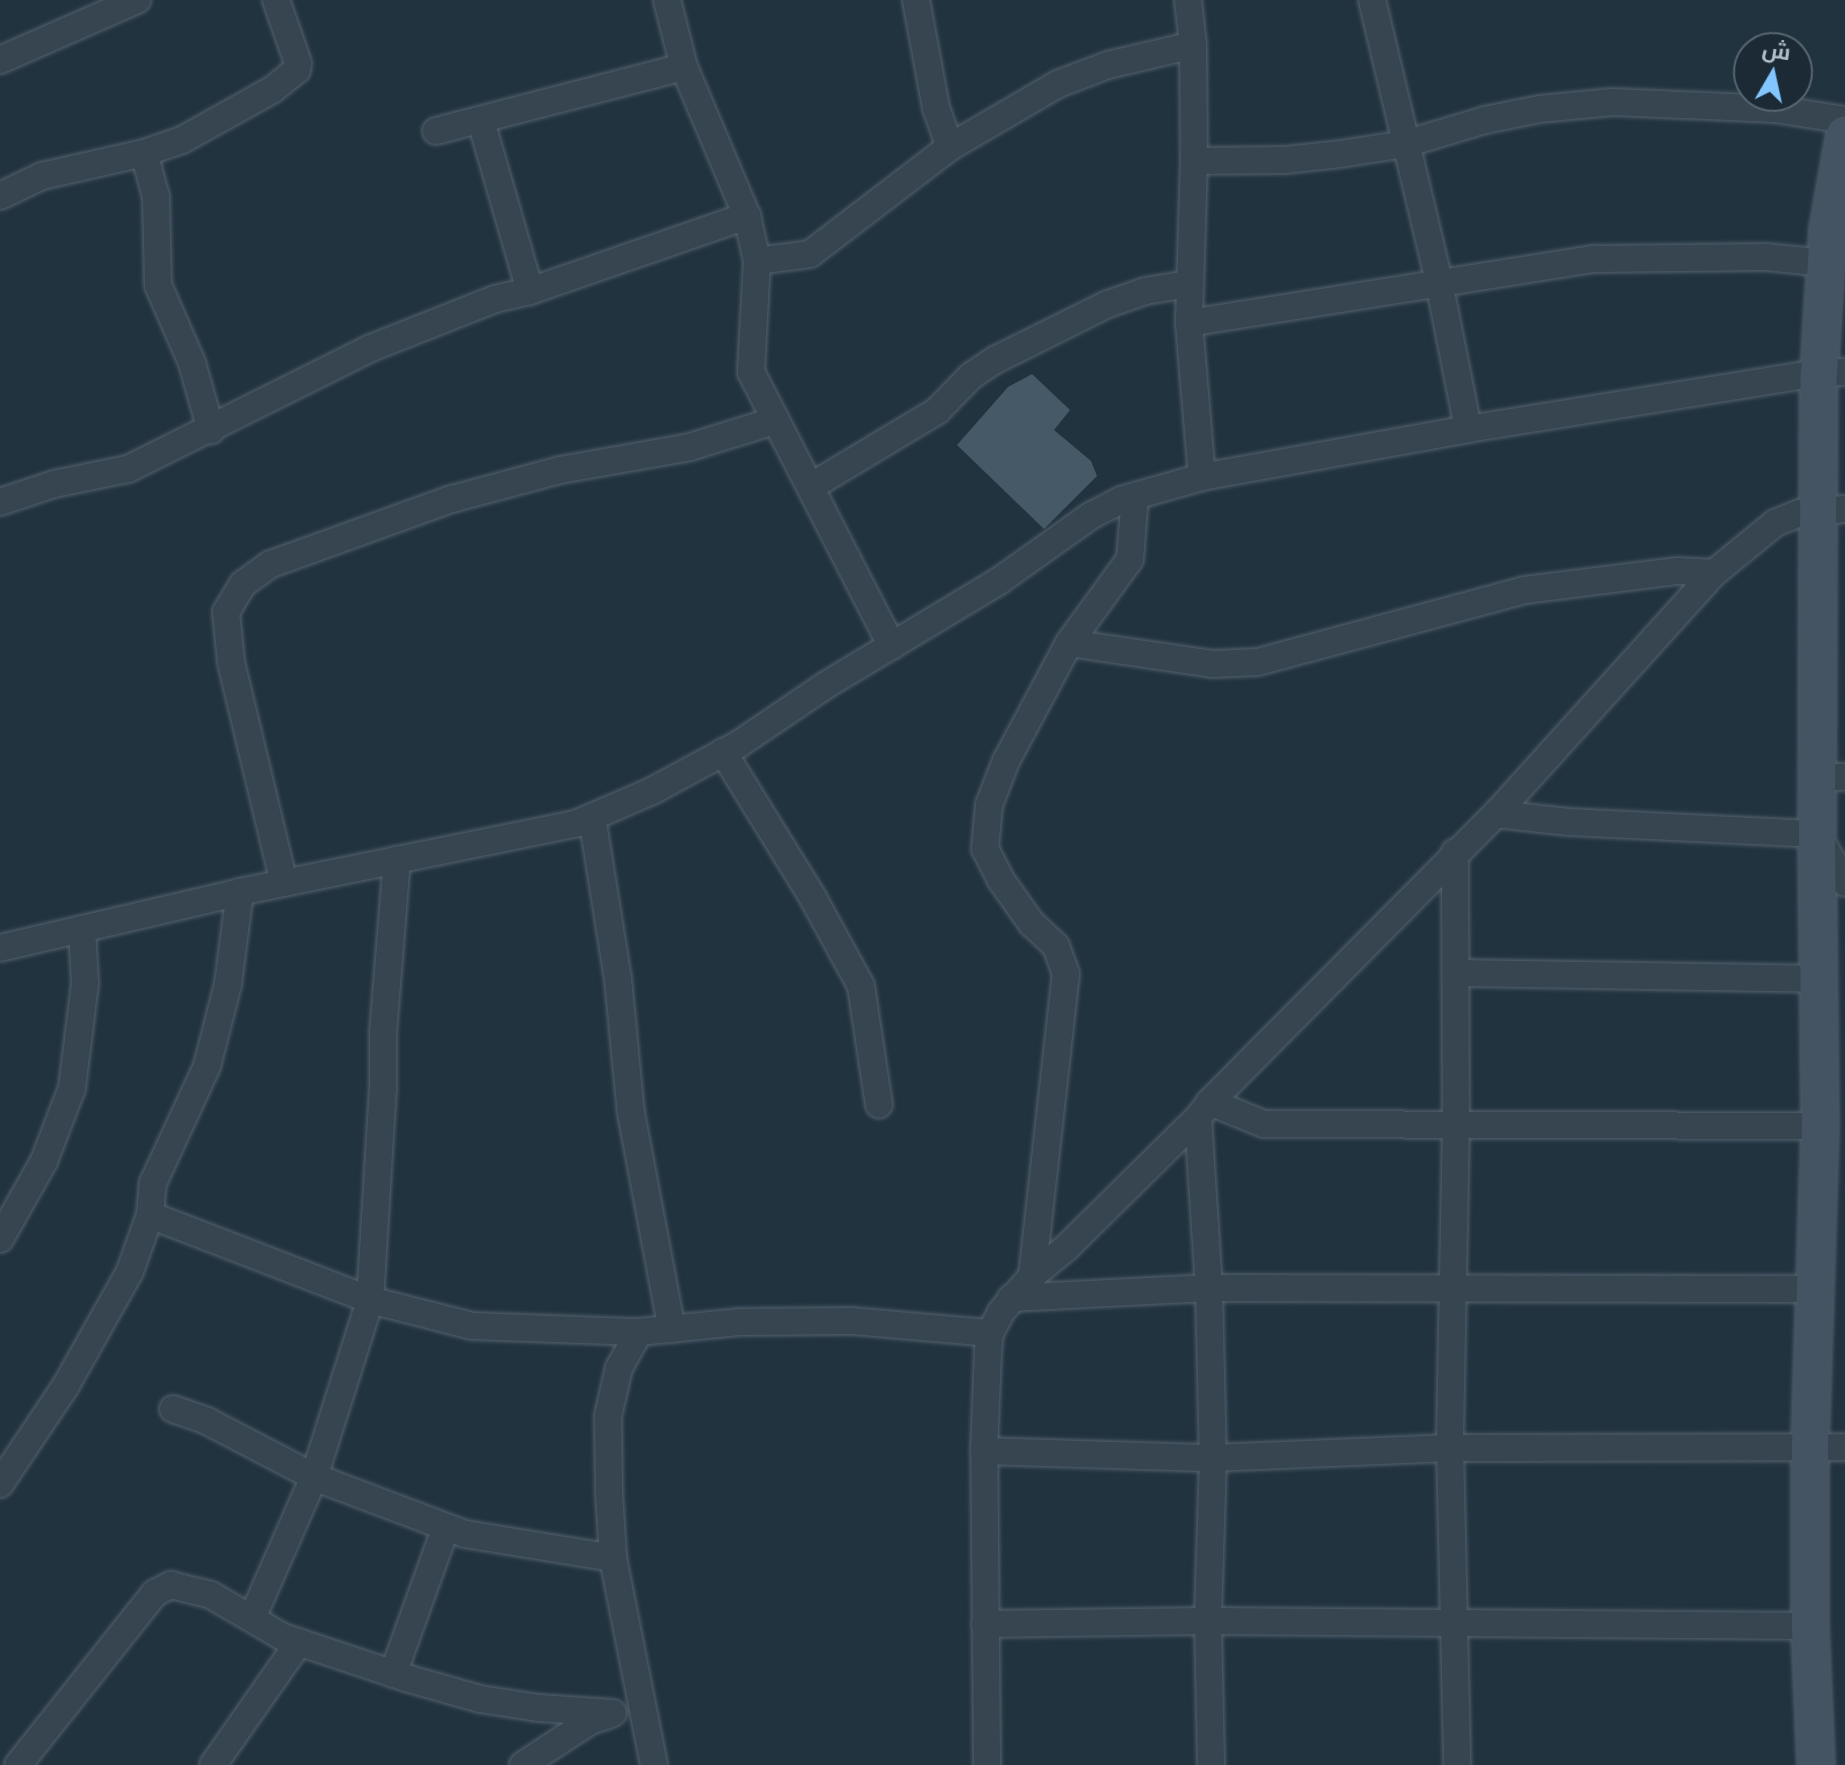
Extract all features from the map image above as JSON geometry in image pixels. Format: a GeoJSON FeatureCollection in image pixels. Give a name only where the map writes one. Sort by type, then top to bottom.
{"type":"FeatureCollection","features":[{"type":"Feature","properties":{"kind":"main road"},"geometry":{"type":"LineString","coordinates":[[1816,1765],[1810,1626],[1810,1447],[1820,1126],[1817,834],[1831,777],[1833,509],[1832,372],[1826,263],[1845,134]]}},
{"type":"Feature","properties":{"kind":"street"},"geometry":{"type":"LineString","coordinates":[[0,60],[137,0]]}},
{"type":"Feature","properties":{"kind":"street"},"geometry":{"type":"LineString","coordinates":[[0,196],[42,176],[144,153],[182,140],[272,90],[297,70],[298,63],[276,0]]}},
{"type":"Feature","properties":{"kind":"street"},"geometry":{"type":"LineString","coordinates":[[667,0],[684,67],[747,216],[757,261],[751,372],[892,646]]}},
{"type":"Feature","properties":{"kind":"street"},"geometry":{"type":"LineString","coordinates":[[916,0],[936,108],[950,147]]}},
{"type":"Feature","properties":{"kind":"street"},"geometry":{"type":"LineString","coordinates":[[1188,0],[1193,45],[1194,161],[1189,323],[1202,477]]}},
{"type":"Feature","properties":{"kind":"street"},"geometry":{"type":"LineString","coordinates":[[1372,0],[1439,282],[1468,429]]}},
{"type":"Feature","properties":{"kind":"street"},"geometry":{"type":"LineString","coordinates":[[757,261],[810,254],[950,147],[1058,84],[1108,65],[1193,45]]}},
{"type":"Feature","properties":{"kind":"street"},"geometry":{"type":"LineString","coordinates":[[436,131],[684,67]]}},
{"type":"Feature","properties":{"kind":"street"},"geometry":{"type":"LineString","coordinates":[[1194,161],[1285,160],[1405,144],[1526,111],[1613,102],[1775,109],[1845,120]]}},
{"type":"Feature","properties":{"kind":"street"},"geometry":{"type":"LineString","coordinates":[[481,121],[530,291]]}},
{"type":"Feature","properties":{"kind":"street"},"geometry":{"type":"LineString","coordinates":[[144,153],[156,197],[158,285],[192,363],[211,430]]}},
{"type":"Feature","properties":{"kind":"street"},"geometry":{"type":"LineString","coordinates":[[0,502],[54,484],[128,469],[371,348],[495,299],[530,291],[747,216]]}},
{"type":"Feature","properties":{"kind":"street"},"geometry":{"type":"LineString","coordinates":[[1189,323],[1595,259],[1766,257],[1826,263]]}},
{"type":"Feature","properties":{"kind":"street"},"geometry":{"type":"LineString","coordinates":[[812,486],[937,411],[971,376],[995,360],[1108,304],[1145,291],[1188,284]]}},
{"type":"Feature","properties":{"kind":"street"},"geometry":{"type":"LineString","coordinates":[[0,948],[240,892],[578,823],[652,791],[723,752],[999,581],[1092,515],[1135,496],[1202,477],[1468,429],[1832,372]]}},
{"type":"Feature","properties":{"kind":"street"},"geometry":{"type":"LineString","coordinates":[[284,883],[231,662],[226,612],[243,584],[271,564],[452,499],[560,470],[690,447],[774,421]]}},
{"type":"Feature","properties":{"kind":"street"},"geometry":{"type":"LineString","coordinates":[[1032,1276],[1066,974],[1056,946],[1032,924],[1001,880],[985,849],[989,805],[1006,761],[1069,643],[1130,559],[1135,496]]}},
{"type":"Feature","properties":{"kind":"street"},"geometry":{"type":"LineString","coordinates":[[987,1765],[984,1451],[990,1333],[1011,1298],[1066,1248],[1496,814],[1714,573],[1775,523],[1833,509]]}},
{"type":"Feature","properties":{"kind":"street"},"geometry":{"type":"LineString","coordinates":[[1069,643],[1213,664],[1258,662],[1525,590],[1678,571],[1714,573]]}},
{"type":"Feature","properties":{"kind":"street"},"geometry":{"type":"LineString","coordinates":[[723,752],[813,898],[861,986],[879,1105]]}},
{"type":"Feature","properties":{"kind":"street"},"geometry":{"type":"LineString","coordinates":[[1496,814],[1611,825],[1817,834],[1845,883]]}},
{"type":"Feature","properties":{"kind":"street"},"geometry":{"type":"LineString","coordinates":[[592,817],[618,979],[631,1113],[672,1329]]}},
{"type":"Feature","properties":{"kind":"street"},"geometry":{"type":"LineString","coordinates":[[1455,852],[1456,1123],[1450,1448],[1457,1765]]}},
{"type":"Feature","properties":{"kind":"street"},"geometry":{"type":"LineString","coordinates":[[253,1616],[314,1477],[370,1300],[383,1088],[383,1033],[397,860]]}},
{"type":"Feature","properties":{"kind":"street"},"geometry":{"type":"LineString","coordinates":[[0,1484],[65,1387],[123,1284],[150,1215],[153,1183],[207,1066],[228,984],[240,892]]}},
{"type":"Feature","properties":{"kind":"street"},"geometry":{"type":"LineString","coordinates":[[0,1239],[44,1161],[72,1088],[85,984],[82,929]]}},
{"type":"Feature","properties":{"kind":"street"},"geometry":{"type":"LineString","coordinates":[[1456,973],[1818,979]]}},
{"type":"Feature","properties":{"kind":"street"},"geometry":{"type":"LineString","coordinates":[[1204,1110],[1264,1124],[1820,1126]]}},
{"type":"Feature","properties":{"kind":"street"},"geometry":{"type":"LineString","coordinates":[[1204,1110],[1213,1458],[1208,1621],[1211,1765]]}},
{"type":"Feature","properties":{"kind":"street"},"geometry":{"type":"LineString","coordinates":[[150,1215],[370,1300],[472,1326],[639,1332],[739,1322],[852,1321],[990,1333]]}},
{"type":"Feature","properties":{"kind":"street"},"geometry":{"type":"LineString","coordinates":[[1011,1298],[1209,1288],[1815,1289]]}},
{"type":"Feature","properties":{"kind":"street"},"geometry":{"type":"LineString","coordinates":[[639,1332],[619,1368],[608,1416],[613,1558],[654,1765]]}},
{"type":"Feature","properties":{"kind":"street"},"geometry":{"type":"LineString","coordinates":[[173,1409],[207,1421],[314,1477],[465,1534],[613,1558]]}},
{"type":"Feature","properties":{"kind":"street"},"geometry":{"type":"LineString","coordinates":[[984,1451],[1213,1458],[1450,1448],[1845,1447]]}},
{"type":"Feature","properties":{"kind":"street"},"geometry":{"type":"LineString","coordinates":[[393,1674],[446,1527]]}},
{"type":"Feature","properties":{"kind":"street"},"geometry":{"type":"LineString","coordinates":[[18,1765],[155,1593],[171,1585],[193,1587],[253,1616],[283,1637],[393,1674],[480,1699],[539,1708],[613,1713]]}},
{"type":"Feature","properties":{"kind":"street"},"geometry":{"type":"LineString","coordinates":[[985,1624],[1208,1621],[1810,1626]]}},
{"type":"Feature","properties":{"kind":"street"},"geometry":{"type":"LineString","coordinates":[[213,1765],[299,1642]]}},
{"type":"Feature","properties":{"kind":"street"},"geometry":{"type":"LineString","coordinates":[[523,1765],[590,1721],[644,1705]]}},
{"type":"Feature","properties":{"kind":"building"},"geometry":{"type":"Polygon","coordinates":[[[1032,374],[1070,410],[1054,430],[1091,461],[1097,476],[1044,529],[957,445],[1008,387],[1032,374]]]}}]}
